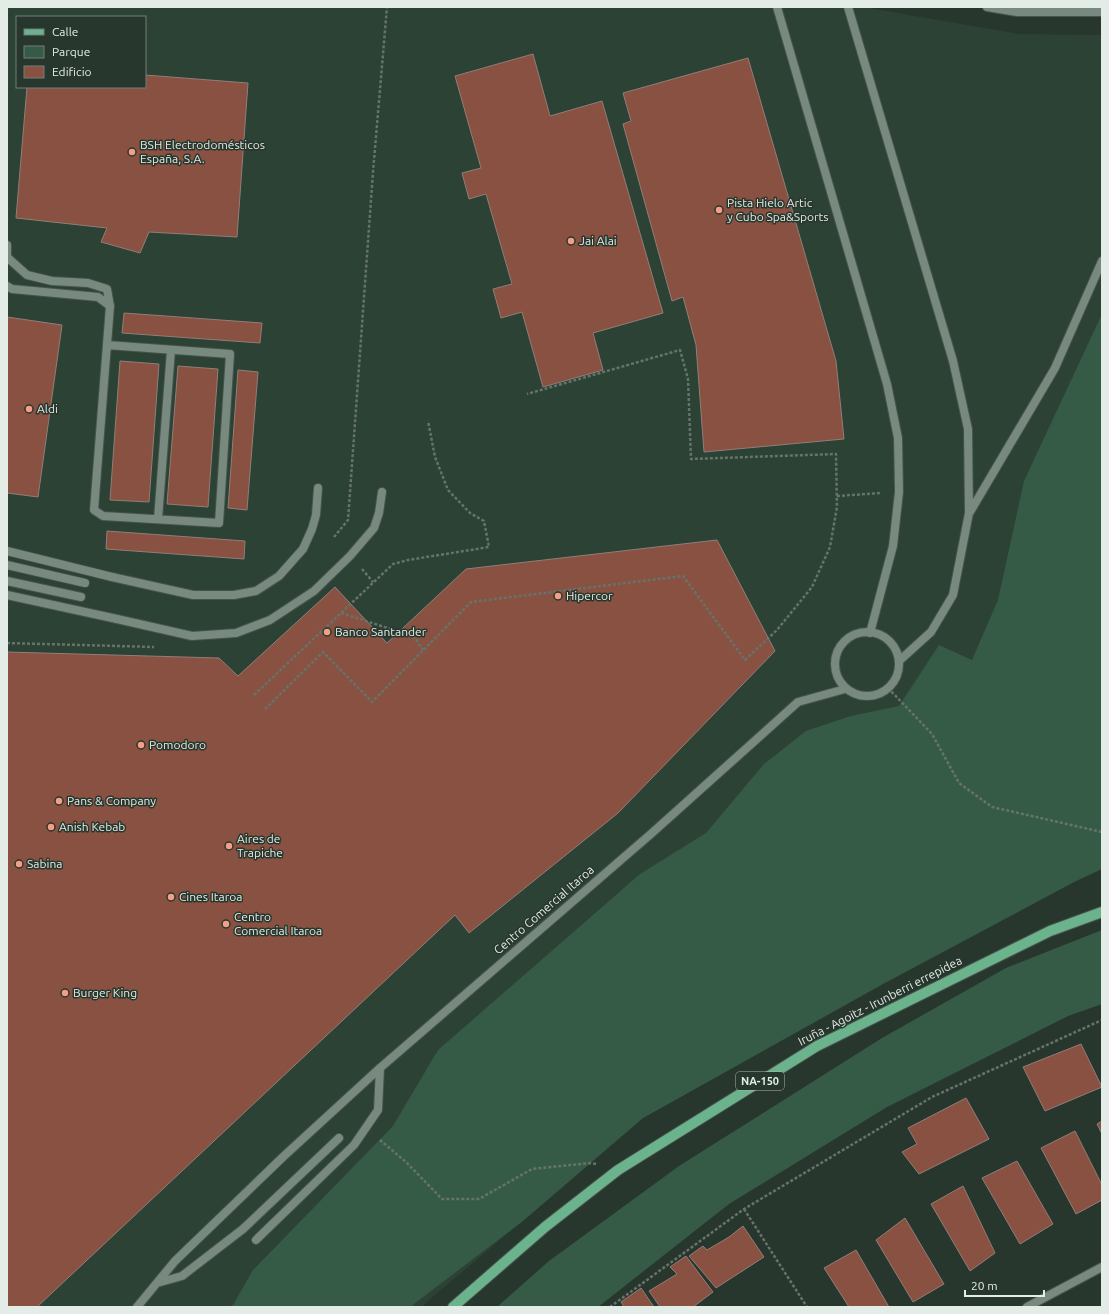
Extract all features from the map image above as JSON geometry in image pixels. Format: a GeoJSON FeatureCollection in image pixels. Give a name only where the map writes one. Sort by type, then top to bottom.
{"type":"FeatureCollection","features":[{"type":"Feature","properties":{"kind":"main road","name":"Iruña - Agoitz - Irunberri errepidea"},"geometry":{"type":"LineString","coordinates":[[452,1307],[544,1227],[618,1170],[816,1046],[1050,931],[1102,912]]}},
{"type":"Feature","properties":{"kind":"street"},"geometry":{"type":"LineString","coordinates":[[777,7],[887,384],[898,438],[899,492],[893,546],[870,633]]}},
{"type":"Feature","properties":{"kind":"street"},"geometry":{"type":"LineString","coordinates":[[848,7],[953,360],[968,429],[969,513],[953,595],[931,632],[899,661]]}},
{"type":"Feature","properties":{"kind":"street"},"geometry":{"type":"LineString","coordinates":[[987,7],[1017,12],[1102,12]]}},
{"type":"Feature","properties":{"kind":"street"},"geometry":{"type":"LineString","coordinates":[[7,245],[7,259],[27,275],[52,280],[88,283],[106,289],[110,306],[94,510],[103,516],[218,523],[230,354],[107,345]]}},
{"type":"Feature","properties":{"kind":"street"},"geometry":{"type":"LineString","coordinates":[[969,513],[1055,368],[1102,261]]}},
{"type":"Feature","properties":{"kind":"street"},"geometry":{"type":"LineString","coordinates":[[7,286],[12,289],[98,297],[110,306]]}},
{"type":"Feature","properties":{"kind":"street"},"geometry":{"type":"LineString","coordinates":[[158,519],[171,350]]}},
{"type":"Feature","properties":{"kind":"street"},"geometry":{"type":"LineString","coordinates":[[7,551],[193,595],[234,595],[256,590],[279,576],[303,549],[312,529],[316,515],[318,488]]}},
{"type":"Feature","properties":{"kind":"street"},"geometry":{"type":"LineString","coordinates":[[7,595],[192,636],[236,632],[270,620],[314,591],[350,556],[374,528],[379,513],[382,492]]}},
{"type":"Feature","properties":{"kind":"street"},"geometry":{"type":"LineString","coordinates":[[7,566],[85,583]]}},
{"type":"Feature","properties":{"kind":"street"},"geometry":{"type":"LineString","coordinates":[[7,580],[81,597]]}},
{"type":"Feature","properties":{"kind":"street"},"geometry":{"type":"LineString","coordinates":[[861,632],[878,634],[893,644],[899,661],[897,676],[888,688],[875,696],[859,696],[846,689],[836,674],[836,656],[844,640],[861,632]]}},
{"type":"Feature","properties":{"kind":"street","name":"Centro Comercial Itaroa"},"geometry":{"type":"LineString","coordinates":[[137,1307],[175,1261],[284,1156],[380,1068],[652,833],[798,702],[846,689]]}},
{"type":"Feature","properties":{"kind":"street"},"geometry":{"type":"LineString","coordinates":[[256,1240],[354,1145],[378,1110],[380,1068]]}},
{"type":"Feature","properties":{"kind":"street"},"geometry":{"type":"LineString","coordinates":[[156,1284],[182,1276],[243,1228],[339,1138]]}},
{"type":"Feature","properties":{"kind":"street"},"geometry":{"type":"LineString","coordinates":[[1027,1307],[1102,1267]]}},
{"type":"Feature","properties":{"kind":"path"},"geometry":{"type":"LineString","coordinates":[[334,537],[348,520],[350,505],[373,172],[387,7]]}},
{"type":"Feature","properties":{"kind":"path"},"geometry":{"type":"LineString","coordinates":[[264,709],[323,652],[372,702],[471,602],[683,576],[745,660],[777,630],[812,588],[830,547],[837,508],[836,454],[691,459],[688,379],[680,350],[527,394]]}},
{"type":"Feature","properties":{"kind":"path"},"geometry":{"type":"LineString","coordinates":[[254,696],[393,564],[408,560],[488,547],[484,521],[470,513],[448,490],[435,457],[428,421]]}},
{"type":"Feature","properties":{"kind":"path"},"geometry":{"type":"LineString","coordinates":[[837,496],[899,492]]}},
{"type":"Feature","properties":{"kind":"path"},"geometry":{"type":"LineString","coordinates":[[359,566],[373,582]]}},
{"type":"Feature","properties":{"kind":"path"},"geometry":{"type":"LineString","coordinates":[[340,613],[403,632],[416,638],[424,650]]}},
{"type":"Feature","properties":{"kind":"path"},"geometry":{"type":"LineString","coordinates":[[7,643],[155,647]]}},
{"type":"Feature","properties":{"kind":"path"},"geometry":{"type":"LineString","coordinates":[[888,688],[932,734],[959,783],[992,807],[1102,832]]}},
{"type":"Feature","properties":{"kind":"path"},"geometry":{"type":"LineString","coordinates":[[610,1307],[744,1209],[932,1097],[1102,1020]]}},
{"type":"Feature","properties":{"kind":"path"},"geometry":{"type":"LineString","coordinates":[[365,1128],[406,1162],[442,1199],[479,1199],[532,1169],[590,1163],[618,1170]]}},
{"type":"Feature","properties":{"kind":"path"},"geometry":{"type":"LineString","coordinates":[[744,1209],[807,1307]]}},
{"type":"Feature","properties":{"kind":"shaded area"},"geometry":{"type":"Polygon","coordinates":[[[7,7],[863,7],[1019,34],[1102,35],[1102,869],[1074,882],[883,984],[643,1118],[421,1307],[7,1307],[7,7]]]}},
{"type":"Feature","properties":{"kind":"green space"},"geometry":{"type":"Polygon","coordinates":[[[1102,314],[1102,869],[1074,882],[883,984],[643,1118],[523,1221],[410,1307],[227,1307],[233,1305],[253,1270],[393,1126],[438,1050],[640,874],[706,833],[764,764],[806,731],[851,716],[899,706],[939,645],[972,660],[998,600],[1024,481],[1102,314]]]}},
{"type":"Feature","properties":{"kind":"green space"},"geometry":{"type":"Polygon","coordinates":[[[1102,930],[1102,1004],[1068,1016],[887,1107],[729,1204],[598,1307],[497,1307],[549,1261],[679,1166],[882,1038],[1006,968],[1102,930]]]}},
{"type":"Feature","properties":{"kind":"building","name":"Jai Alai"},"geometry":{"type":"Polygon","coordinates":[[[533,54],[550,116],[602,101],[663,313],[593,333],[603,370],[543,387],[522,312],[501,318],[493,289],[512,284],[486,194],[469,199],[462,173],[481,168],[455,76],[533,54]]]}},
{"type":"Feature","properties":{"kind":"building","name":"Pista Hielo Artic y Cubo Spa&Sports"},"geometry":{"type":"Polygon","coordinates":[[[748,58],[836,361],[844,439],[704,452],[696,345],[683,297],[672,301],[623,124],[631,121],[623,93],[748,58]]]}},
{"type":"Feature","properties":{"kind":"building","name":"BSH Electrodomésticos España, S.A."},"geometry":{"type":"Polygon","coordinates":[[[146,75],[248,83],[237,237],[149,232],[140,253],[101,242],[107,228],[16,218],[27,88],[146,88],[146,75]]]}},
{"type":"Feature","properties":{"kind":"building"},"geometry":{"type":"Polygon","coordinates":[[[124,313],[262,323],[260,343],[122,333],[124,313]]]}},
{"type":"Feature","properties":{"kind":"building","name":"Aldi"},"geometry":{"type":"Polygon","coordinates":[[[7,317],[62,325],[38,497],[7,493],[7,317]]]}},
{"type":"Feature","properties":{"kind":"building"},"geometry":{"type":"Polygon","coordinates":[[[120,361],[159,364],[149,502],[110,500],[120,361]]]}},
{"type":"Feature","properties":{"kind":"building"},"geometry":{"type":"Polygon","coordinates":[[[178,366],[218,369],[208,507],[167,504],[178,366]]]}},
{"type":"Feature","properties":{"kind":"building"},"geometry":{"type":"Polygon","coordinates":[[[238,370],[258,372],[247,510],[228,508],[238,370]]]}},
{"type":"Feature","properties":{"kind":"building"},"geometry":{"type":"Polygon","coordinates":[[[107,531],[245,541],[244,559],[106,549],[107,531]]]}},
{"type":"Feature","properties":{"kind":"building","name":"Centro Comercial Itaroa"},"geometry":{"type":"Polygon","coordinates":[[[717,540],[775,651],[618,813],[469,933],[455,915],[37,1307],[7,1307],[7,652],[219,658],[238,676],[335,587],[387,643],[466,569],[717,540]]]}},
{"type":"Feature","properties":{"kind":"building"},"geometry":{"type":"Polygon","coordinates":[[[1081,1044],[1102,1087],[1045,1111],[1023,1067],[1081,1044]]]}},
{"type":"Feature","properties":{"kind":"building"},"geometry":{"type":"Polygon","coordinates":[[[966,1098],[989,1139],[919,1174],[902,1152],[917,1144],[908,1128],[966,1098]]]}},
{"type":"Feature","properties":{"kind":"building"},"geometry":{"type":"Polygon","coordinates":[[[1102,1121],[1102,1134],[1097,1124],[1102,1121]]]}},
{"type":"Feature","properties":{"kind":"building"},"geometry":{"type":"Polygon","coordinates":[[[1075,1131],[1102,1185],[1102,1200],[1076,1214],[1041,1148],[1075,1131]]]}},
{"type":"Feature","properties":{"kind":"building"},"geometry":{"type":"Polygon","coordinates":[[[1017,1161],[1053,1224],[1020,1244],[982,1178],[1017,1161]]]}},
{"type":"Feature","properties":{"kind":"building"},"geometry":{"type":"Polygon","coordinates":[[[963,1186],[995,1253],[970,1271],[931,1204],[963,1186]]]}},
{"type":"Feature","properties":{"kind":"building"},"geometry":{"type":"Polygon","coordinates":[[[905,1218],[944,1284],[913,1302],[876,1240],[905,1218]]]}},
{"type":"Feature","properties":{"kind":"building"},"geometry":{"type":"Polygon","coordinates":[[[743,1226],[764,1257],[716,1288],[689,1256],[703,1246],[707,1250],[729,1237],[743,1226]]]}},
{"type":"Feature","properties":{"kind":"building"},"geometry":{"type":"Polygon","coordinates":[[[856,1250],[889,1307],[849,1307],[824,1268],[856,1250]]]}},
{"type":"Feature","properties":{"kind":"building"},"geometry":{"type":"Polygon","coordinates":[[[686,1256],[713,1292],[693,1307],[660,1307],[649,1291],[677,1274],[670,1267],[686,1256]]]}},
{"type":"Feature","properties":{"kind":"building"},"geometry":{"type":"Polygon","coordinates":[[[641,1288],[654,1307],[624,1307],[621,1302],[641,1288]]]}},
{"type":"Feature","properties":{"kind":"place","name":"BSH Electrodomésticos España, S.A."},"geometry":{"type":"Point","coordinates":[132,152]}},
{"type":"Feature","properties":{"kind":"place","name":"Pista Hielo Artic y Cubo Spa&Sports"},"geometry":{"type":"Point","coordinates":[719,210]}},
{"type":"Feature","properties":{"kind":"place","name":"Jai Alai"},"geometry":{"type":"Point","coordinates":[571,241]}},
{"type":"Feature","properties":{"kind":"place","name":"Aldi"},"geometry":{"type":"Point","coordinates":[29,409]}},
{"type":"Feature","properties":{"kind":"place","name":"Hipercor"},"geometry":{"type":"Point","coordinates":[558,596]}},
{"type":"Feature","properties":{"kind":"place","name":"Banco Santander"},"geometry":{"type":"Point","coordinates":[327,632]}},
{"type":"Feature","properties":{"kind":"place","name":"Pomodoro"},"geometry":{"type":"Point","coordinates":[141,745]}},
{"type":"Feature","properties":{"kind":"place","name":"Pans & Company"},"geometry":{"type":"Point","coordinates":[59,801]}},
{"type":"Feature","properties":{"kind":"place","name":"Anish Kebab"},"geometry":{"type":"Point","coordinates":[51,827]}},
{"type":"Feature","properties":{"kind":"place","name":"Aires de Trapiche"},"geometry":{"type":"Point","coordinates":[229,846]}},
{"type":"Feature","properties":{"kind":"place","name":"Sabina"},"geometry":{"type":"Point","coordinates":[19,864]}},
{"type":"Feature","properties":{"kind":"place","name":"Cines Itaroa"},"geometry":{"type":"Point","coordinates":[171,897]}},
{"type":"Feature","properties":{"kind":"place","name":"Centro Comercial Itaroa"},"geometry":{"type":"Point","coordinates":[226,924]}},
{"type":"Feature","properties":{"kind":"place","name":"Burger King"},"geometry":{"type":"Point","coordinates":[65,993]}}]}
